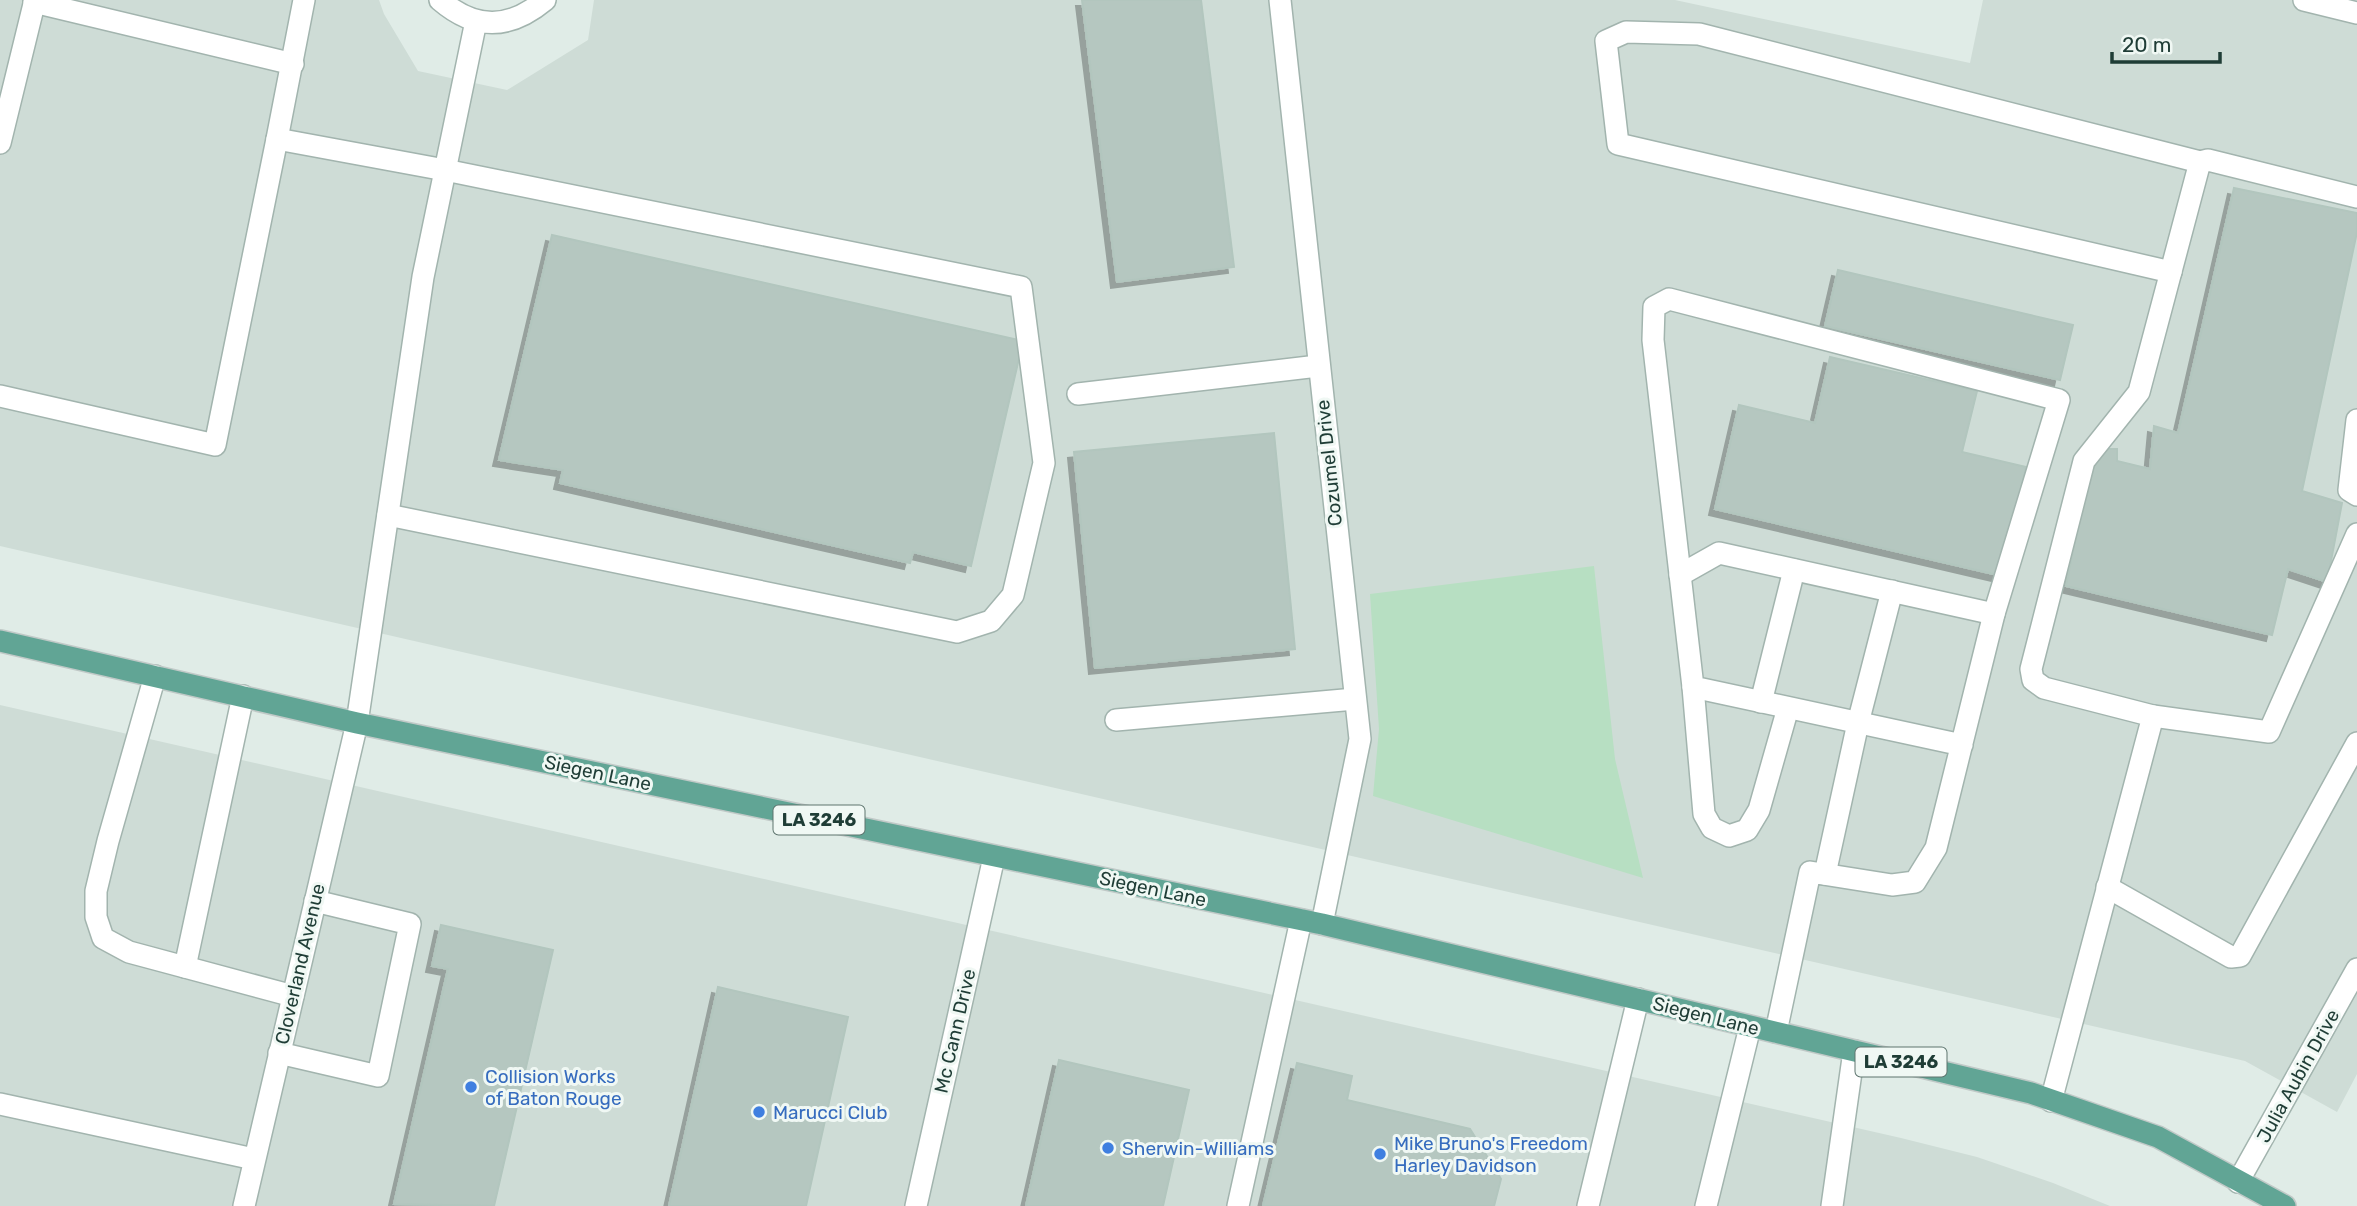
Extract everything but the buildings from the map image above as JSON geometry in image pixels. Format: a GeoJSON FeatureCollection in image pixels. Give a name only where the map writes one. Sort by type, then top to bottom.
{"type":"FeatureCollection","features":[{"type":"Feature","properties":{"kind":"main road","name":"Siegen Lane"},"geometry":{"type":"LineString","coordinates":[[0,641],[357,723],[1312,922],[2031,1093],[2158,1137],[2285,1206]]}},
{"type":"Feature","properties":{"kind":"street"},"geometry":{"type":"LineString","coordinates":[[0,396],[215,445],[304,0]]}},
{"type":"Feature","properties":{"kind":"street"},"geometry":{"type":"LineString","coordinates":[[440,0],[455,13],[476,21],[501,23],[524,16],[545,0]]}},
{"type":"Feature","properties":{"kind":"street","name":"Cozumel Drive"},"geometry":{"type":"LineString","coordinates":[[1238,1206],[1360,739],[1280,0]]}},
{"type":"Feature","properties":{"kind":"street"},"geometry":{"type":"LineString","coordinates":[[2304,0],[2357,13]]}},
{"type":"Feature","properties":{"kind":"street"},"geometry":{"type":"LineString","coordinates":[[0,143],[34,1],[293,64]]}},
{"type":"Feature","properties":{"kind":"street","name":"Cloverland Avenue"},"geometry":{"type":"LineString","coordinates":[[244,1206],[357,723],[423,277],[476,21]]}},
{"type":"Feature","properties":{"kind":"street"},"geometry":{"type":"LineString","coordinates":[[2171,272],[1618,144],[1606,41],[1626,32],[1699,34],[2200,162],[2208,160],[2357,197]]}},
{"type":"Feature","properties":{"kind":"street"},"geometry":{"type":"LineString","coordinates":[[277,139],[445,170],[1021,287],[1044,463],[1013,595],[991,621],[957,632],[388,515]]}},
{"type":"Feature","properties":{"kind":"street"},"geometry":{"type":"LineString","coordinates":[[2200,162],[2139,392],[2084,461],[2031,669],[2033,680],[2043,688],[2153,716],[2269,732],[2357,534]]}},
{"type":"Feature","properties":{"kind":"street"},"geometry":{"type":"LineString","coordinates":[[1776,1032],[1810,873],[1892,885],[1915,882],[1936,848],[1994,614],[2059,400],[1669,299],[1654,307],[1653,340],[1693,687],[1704,814],[1712,828],[1729,836],[1747,830],[1759,810],[1788,708]]}},
{"type":"Feature","properties":{"kind":"street"},"geometry":{"type":"LineString","coordinates":[[1078,394],[1318,366]]}},
{"type":"Feature","properties":{"kind":"street"},"geometry":{"type":"LineString","coordinates":[[2357,420],[2349,490],[2357,495]]}},
{"type":"Feature","properties":{"kind":"street"},"geometry":{"type":"LineString","coordinates":[[1680,575],[1719,554],[1994,614]]}},
{"type":"Feature","properties":{"kind":"street"},"geometry":{"type":"LineString","coordinates":[[1762,702],[1794,570]]}},
{"type":"Feature","properties":{"kind":"street"},"geometry":{"type":"LineString","coordinates":[[1825,874],[1858,723],[1892,591]]}},
{"type":"Feature","properties":{"kind":"street"},"geometry":{"type":"LineString","coordinates":[[155,676],[96,891],[96,916],[103,938],[129,952],[293,996]]}},
{"type":"Feature","properties":{"kind":"street"},"geometry":{"type":"LineString","coordinates":[[1693,687],[1962,746]]}},
{"type":"Feature","properties":{"kind":"street"},"geometry":{"type":"LineString","coordinates":[[185,967],[243,696]]}},
{"type":"Feature","properties":{"kind":"street"},"geometry":{"type":"LineString","coordinates":[[1116,720],[1355,699]]}},
{"type":"Feature","properties":{"kind":"street"},"geometry":{"type":"LineString","coordinates":[[2051,1101],[2153,716]]}},
{"type":"Feature","properties":{"kind":"street"},"geometry":{"type":"LineString","coordinates":[[2108,887],[2231,957],[2240,957],[2357,743]]}},
{"type":"Feature","properties":{"kind":"street","name":"Mc Cann Drive"},"geometry":{"type":"LineString","coordinates":[[916,1206],[995,857]]}},
{"type":"Feature","properties":{"kind":"street"},"geometry":{"type":"LineString","coordinates":[[279,1054],[378,1076],[410,924],[315,901]]}},
{"type":"Feature","properties":{"kind":"street","name":"Julia Aubin Drive"},"geometry":{"type":"LineString","coordinates":[[2238,1182],[2357,969]]}},
{"type":"Feature","properties":{"kind":"street"},"geometry":{"type":"LineString","coordinates":[[1588,1206],[1638,999]]}},
{"type":"Feature","properties":{"kind":"street"},"geometry":{"type":"LineString","coordinates":[[1706,1206],[1750,1027]]}},
{"type":"Feature","properties":{"kind":"street"},"geometry":{"type":"LineString","coordinates":[[1832,1206],[1854,1051]]}},
{"type":"Feature","properties":{"kind":"street"},"geometry":{"type":"LineString","coordinates":[[0,1104],[254,1159]]}},
{"type":"Feature","properties":{"kind":"shaded area"},"geometry":{"type":"Polygon","coordinates":[[[0,0],[379,0],[384,14],[418,71],[507,90],[588,40],[594,0],[1675,0],[1970,63],[1983,0],[2357,0],[2357,1074],[2337,1112],[2245,1061],[0,546],[0,0]]]}},
{"type":"Feature","properties":{"kind":"shaded area"},"geometry":{"type":"Polygon","coordinates":[[[0,705],[1901,1138],[1977,1157],[2110,1206],[0,1206],[0,705]]]}},
{"type":"Feature","properties":{"kind":"green space"},"geometry":{"type":"Polygon","coordinates":[[[1594,566],[1615,759],[1643,878],[1373,796],[1379,729],[1370,594],[1594,566]]]}},
{"type":"Feature","properties":{"kind":"place","name":"Collision Works of Baton Rouge"},"geometry":{"type":"Point","coordinates":[471,1087]}},
{"type":"Feature","properties":{"kind":"place","name":"Marucci Club"},"geometry":{"type":"Point","coordinates":[759,1112]}},
{"type":"Feature","properties":{"kind":"place","name":"Sherwin-Williams"},"geometry":{"type":"Point","coordinates":[1108,1148]}},
{"type":"Feature","properties":{"kind":"place","name":"Mike Bruno's Freedom Harley Davidson"},"geometry":{"type":"Point","coordinates":[1380,1154]}}]}
